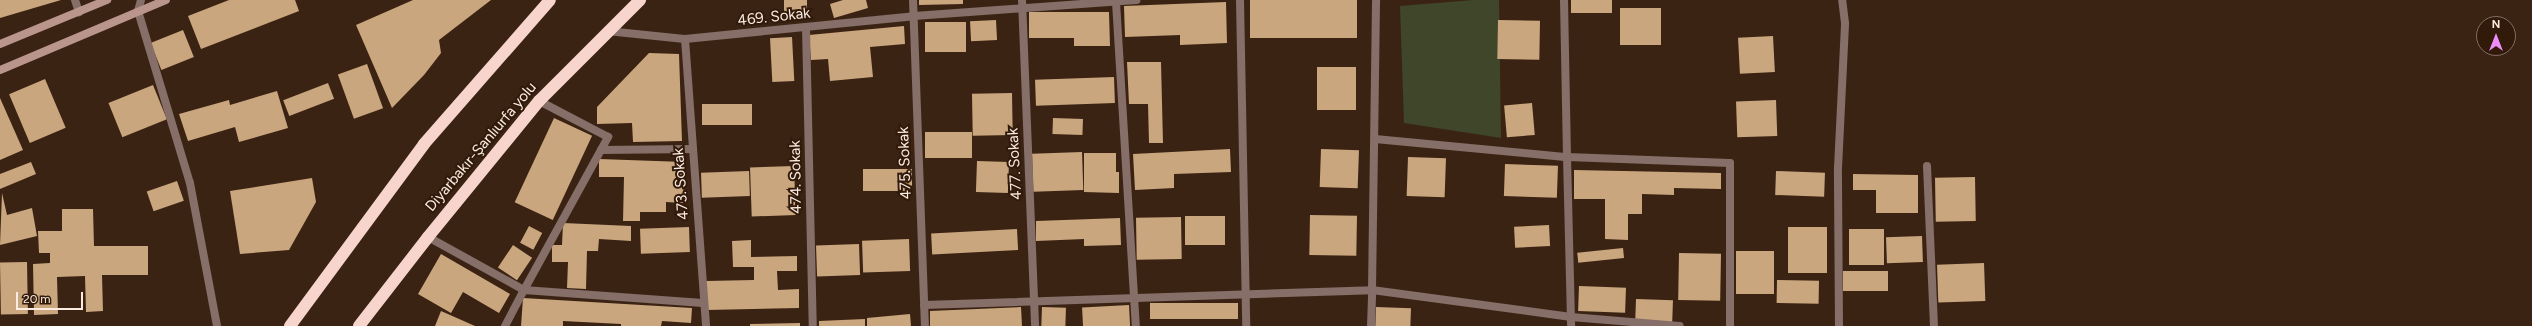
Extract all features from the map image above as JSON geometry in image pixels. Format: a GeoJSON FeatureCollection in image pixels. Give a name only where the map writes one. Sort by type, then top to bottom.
{"type":"FeatureCollection","features":[{"type":"Feature","properties":{"kind":"highway"},"geometry":{"type":"LineString","coordinates":[[290,326],[424,144],[550,0]]}},
{"type":"Feature","properties":{"kind":"highway","name":"Diyarbakır-Şanlıurfa yolu"},"geometry":{"type":"LineString","coordinates":[[359,326],[428,237],[539,101],[607,31],[640,0]]}},
{"type":"Feature","properties":{"kind":"main road"},"geometry":{"type":"LineString","coordinates":[[0,44],[107,0]]}},
{"type":"Feature","properties":{"kind":"main road"},"geometry":{"type":"LineString","coordinates":[[0,70],[166,0]]}},
{"type":"Feature","properties":{"kind":"street"},"geometry":{"type":"LineString","coordinates":[[76,0],[79,12]]}},
{"type":"Feature","properties":{"kind":"street"},"geometry":{"type":"LineString","coordinates":[[141,0],[138,11],[190,183],[217,326]]}},
{"type":"Feature","properties":{"kind":"street","name":"475. Sokak"},"geometry":{"type":"LineString","coordinates":[[913,0],[925,326]]}},
{"type":"Feature","properties":{"kind":"street","name":"469. Sokak"},"geometry":{"type":"LineString","coordinates":[[607,31],[685,39],[806,28],[1022,4],[1116,2],[1136,0]]}},
{"type":"Feature","properties":{"kind":"street"},"geometry":{"type":"LineString","coordinates":[[1240,0],[1246,326]]}},
{"type":"Feature","properties":{"kind":"street"},"geometry":{"type":"LineString","coordinates":[[1371,326],[1376,0]]}},
{"type":"Feature","properties":{"kind":"street"},"geometry":{"type":"LineString","coordinates":[[1564,0],[1571,326]]}},
{"type":"Feature","properties":{"kind":"street"},"geometry":{"type":"LineString","coordinates":[[1839,326],[1838,168],[1845,24],[1842,0]]}},
{"type":"Feature","properties":{"kind":"street"},"geometry":{"type":"LineString","coordinates":[[1116,2],[1133,298],[1136,326]]}},
{"type":"Feature","properties":{"kind":"street","name":"477. Sokak"},"geometry":{"type":"LineString","coordinates":[[1022,4],[1035,326]]}},
{"type":"Feature","properties":{"kind":"street","name":"474. Sokak"},"geometry":{"type":"LineString","coordinates":[[806,28],[813,326]]}},
{"type":"Feature","properties":{"kind":"street","name":"473. Sokak"},"geometry":{"type":"LineString","coordinates":[[685,39],[703,303],[706,326]]}},
{"type":"Feature","properties":{"kind":"street"},"geometry":{"type":"LineString","coordinates":[[505,326],[608,137],[539,101]]}},
{"type":"Feature","properties":{"kind":"street"},"geometry":{"type":"LineString","coordinates":[[1375,139],[1567,157],[1730,163],[1730,326]]}},
{"type":"Feature","properties":{"kind":"street"},"geometry":{"type":"LineString","coordinates":[[601,150],[693,149]]}},
{"type":"Feature","properties":{"kind":"street"},"geometry":{"type":"LineString","coordinates":[[1927,166],[1934,326]]}},
{"type":"Feature","properties":{"kind":"street"},"geometry":{"type":"LineString","coordinates":[[428,237],[524,290],[703,303]]}},
{"type":"Feature","properties":{"kind":"street"},"geometry":{"type":"LineString","coordinates":[[924,305],[1245,293],[1372,290],[1571,317],[1680,326]]}},
{"type":"Feature","properties":{"kind":"green space"},"geometry":{"type":"Polygon","coordinates":[[[1473,0],[1499,0],[1501,138],[1404,123],[1400,6],[1473,0]]]}},
{"type":"Feature","properties":{"kind":"building"},"geometry":{"type":"Polygon","coordinates":[[[0,0],[61,0],[0,18],[0,0]]]}},
{"type":"Feature","properties":{"kind":"building"},"geometry":{"type":"Polygon","coordinates":[[[229,0],[295,0],[299,11],[201,49],[188,16],[229,0]]]}},
{"type":"Feature","properties":{"kind":"building"},"geometry":{"type":"Polygon","coordinates":[[[413,0],[491,0],[439,40],[441,53],[424,75],[392,108],[356,25],[413,0]]]}},
{"type":"Feature","properties":{"kind":"building"},"geometry":{"type":"Polygon","coordinates":[[[784,0],[807,0],[807,15],[784,15],[784,0]]]}},
{"type":"Feature","properties":{"kind":"building"},"geometry":{"type":"Polygon","coordinates":[[[843,0],[866,0],[868,8],[834,18],[830,4],[843,0]]]}},
{"type":"Feature","properties":{"kind":"building"},"geometry":{"type":"Polygon","coordinates":[[[919,0],[963,0],[963,4],[919,5],[919,0]]]}},
{"type":"Feature","properties":{"kind":"building"},"geometry":{"type":"Polygon","coordinates":[[[1250,0],[1357,0],[1357,38],[1250,38],[1250,0]]]}},
{"type":"Feature","properties":{"kind":"building"},"geometry":{"type":"Polygon","coordinates":[[[1571,0],[1612,0],[1612,13],[1571,13],[1571,0]]]}},
{"type":"Feature","properties":{"kind":"building"},"geometry":{"type":"Polygon","coordinates":[[[1226,2],[1227,43],[1180,45],[1180,35],[1125,37],[1124,6],[1226,2]]]}},
{"type":"Feature","properties":{"kind":"building"},"geometry":{"type":"Polygon","coordinates":[[[1620,8],[1661,8],[1661,45],[1620,45],[1620,8]]]}},
{"type":"Feature","properties":{"kind":"building"},"geometry":{"type":"Polygon","coordinates":[[[1029,12],[1109,12],[1110,46],[1074,46],[1074,38],[1029,38],[1029,12]]]}},
{"type":"Feature","properties":{"kind":"building"},"geometry":{"type":"Polygon","coordinates":[[[996,20],[997,40],[971,41],[970,21],[996,20]]]}},
{"type":"Feature","properties":{"kind":"building"},"geometry":{"type":"Polygon","coordinates":[[[1498,20],[1540,21],[1539,60],[1497,59],[1498,20]]]}},
{"type":"Feature","properties":{"kind":"building"},"geometry":{"type":"Polygon","coordinates":[[[925,22],[966,22],[966,52],[925,52],[925,22]]]}},
{"type":"Feature","properties":{"kind":"building"},"geometry":{"type":"Polygon","coordinates":[[[904,26],[905,44],[870,47],[873,77],[830,81],[828,59],[811,60],[809,35],[904,26]]]}},
{"type":"Feature","properties":{"kind":"building"},"geometry":{"type":"Polygon","coordinates":[[[183,30],[194,57],[161,70],[151,43],[183,30]]]}},
{"type":"Feature","properties":{"kind":"building"},"geometry":{"type":"Polygon","coordinates":[[[1773,36],[1775,72],[1740,74],[1738,38],[1773,36]]]}},
{"type":"Feature","properties":{"kind":"building"},"geometry":{"type":"Polygon","coordinates":[[[792,37],[794,81],[772,82],[770,38],[792,37]]]}},
{"type":"Feature","properties":{"kind":"building"},"geometry":{"type":"Polygon","coordinates":[[[649,53],[679,54],[682,141],[633,142],[632,123],[597,124],[597,107],[649,53]]]}},
{"type":"Feature","properties":{"kind":"building"},"geometry":{"type":"Polygon","coordinates":[[[1127,62],[1161,62],[1163,143],[1149,143],[1148,104],[1129,104],[1127,62]]]}},
{"type":"Feature","properties":{"kind":"building"},"geometry":{"type":"Polygon","coordinates":[[[367,64],[383,108],[354,119],[338,75],[367,64]]]}},
{"type":"Feature","properties":{"kind":"building"},"geometry":{"type":"Polygon","coordinates":[[[1317,67],[1356,67],[1356,110],[1317,110],[1317,67]]]}},
{"type":"Feature","properties":{"kind":"building"},"geometry":{"type":"Polygon","coordinates":[[[1114,77],[1115,103],[1036,106],[1035,80],[1114,77]]]}},
{"type":"Feature","properties":{"kind":"building"},"geometry":{"type":"Polygon","coordinates":[[[45,79],[66,128],[30,143],[9,94],[45,79]]]}},
{"type":"Feature","properties":{"kind":"building"},"geometry":{"type":"Polygon","coordinates":[[[328,83],[334,99],[289,116],[283,100],[328,83]]]}},
{"type":"Feature","properties":{"kind":"building"},"geometry":{"type":"Polygon","coordinates":[[[153,85],[167,119],[122,137],[108,103],[153,85]]]}},
{"type":"Feature","properties":{"kind":"building"},"geometry":{"type":"Polygon","coordinates":[[[277,91],[288,128],[239,142],[235,127],[188,141],[179,114],[229,100],[230,105],[277,91]]]}},
{"type":"Feature","properties":{"kind":"building"},"geometry":{"type":"Polygon","coordinates":[[[1012,93],[1013,135],[973,136],[972,94],[1012,93]]]}},
{"type":"Feature","properties":{"kind":"building"},"geometry":{"type":"Polygon","coordinates":[[[0,98],[23,150],[0,160],[0,98]]]}},
{"type":"Feature","properties":{"kind":"building"},"geometry":{"type":"Polygon","coordinates":[[[1776,100],[1777,136],[1737,137],[1736,101],[1776,100]]]}},
{"type":"Feature","properties":{"kind":"building"},"geometry":{"type":"Polygon","coordinates":[[[1532,103],[1535,135],[1507,137],[1504,105],[1532,103]]]}},
{"type":"Feature","properties":{"kind":"building"},"geometry":{"type":"Polygon","coordinates":[[[702,104],[752,104],[752,125],[702,125],[702,104]]]}},
{"type":"Feature","properties":{"kind":"building"},"geometry":{"type":"Polygon","coordinates":[[[554,118],[592,136],[553,220],[515,202],[554,118]]]}},
{"type":"Feature","properties":{"kind":"building"},"geometry":{"type":"Polygon","coordinates":[[[1053,118],[1083,119],[1082,135],[1052,134],[1053,118]]]}},
{"type":"Feature","properties":{"kind":"building"},"geometry":{"type":"Polygon","coordinates":[[[925,132],[972,132],[972,158],[925,158],[925,132]]]}},
{"type":"Feature","properties":{"kind":"building"},"geometry":{"type":"Polygon","coordinates":[[[1230,149],[1231,172],[1174,174],[1174,188],[1135,190],[1133,154],[1230,149]]]}},
{"type":"Feature","properties":{"kind":"building"},"geometry":{"type":"Polygon","coordinates":[[[1321,149],[1359,150],[1358,188],[1320,187],[1321,149]]]}},
{"type":"Feature","properties":{"kind":"building"},"geometry":{"type":"Polygon","coordinates":[[[1082,152],[1083,190],[1033,192],[1032,154],[1082,152]]]}},
{"type":"Feature","properties":{"kind":"building"},"geometry":{"type":"Polygon","coordinates":[[[1084,153],[1116,153],[1116,172],[1119,172],[1119,193],[1084,192],[1084,153]]]}},
{"type":"Feature","properties":{"kind":"building"},"geometry":{"type":"Polygon","coordinates":[[[1408,157],[1446,158],[1445,197],[1407,196],[1408,157]]]}},
{"type":"Feature","properties":{"kind":"building"},"geometry":{"type":"Polygon","coordinates":[[[599,159],[684,162],[683,203],[666,202],[666,212],[640,212],[640,221],[623,221],[624,177],[599,177],[599,159]]]}},
{"type":"Feature","properties":{"kind":"building"},"geometry":{"type":"Polygon","coordinates":[[[977,161],[1009,162],[1008,193],[976,192],[977,161]]]}},
{"type":"Feature","properties":{"kind":"building"},"geometry":{"type":"Polygon","coordinates":[[[31,162],[36,174],[0,189],[0,174],[31,162]]]}},
{"type":"Feature","properties":{"kind":"building"},"geometry":{"type":"Polygon","coordinates":[[[1505,164],[1558,166],[1557,198],[1504,196],[1505,164]]]}},
{"type":"Feature","properties":{"kind":"building"},"geometry":{"type":"Polygon","coordinates":[[[794,166],[796,215],[752,217],[750,168],[794,166]]]}},
{"type":"Feature","properties":{"kind":"building"},"geometry":{"type":"Polygon","coordinates":[[[863,169],[912,169],[912,191],[863,191],[863,169]]]}},
{"type":"Feature","properties":{"kind":"building"},"geometry":{"type":"Polygon","coordinates":[[[1574,170],[1721,173],[1721,189],[1674,188],[1674,195],[1642,194],[1642,214],[1628,214],[1628,240],[1605,239],[1605,199],[1574,199],[1574,170]]]}},
{"type":"Feature","properties":{"kind":"building"},"geometry":{"type":"Polygon","coordinates":[[[749,171],[750,196],[702,198],[701,173],[749,171]]]}},
{"type":"Feature","properties":{"kind":"building"},"geometry":{"type":"Polygon","coordinates":[[[1776,171],[1825,173],[1824,197],[1775,195],[1776,171]]]}},
{"type":"Feature","properties":{"kind":"building"},"geometry":{"type":"Polygon","coordinates":[[[1853,174],[1918,175],[1918,213],[1876,213],[1876,190],[1853,190],[1853,174]]]}},
{"type":"Feature","properties":{"kind":"building"},"geometry":{"type":"Polygon","coordinates":[[[1975,177],[1976,221],[1936,222],[1935,178],[1975,177]]]}},
{"type":"Feature","properties":{"kind":"building"},"geometry":{"type":"Polygon","coordinates":[[[312,178],[316,202],[289,250],[240,254],[230,191],[312,178]]]}},
{"type":"Feature","properties":{"kind":"building"},"geometry":{"type":"Polygon","coordinates":[[[177,181],[184,201],[154,211],[147,191],[177,181]]]}},
{"type":"Feature","properties":{"kind":"building"},"geometry":{"type":"Polygon","coordinates":[[[2,193],[7,215],[32,208],[37,236],[0,245],[2,193]]]}},
{"type":"Feature","properties":{"kind":"building"},"geometry":{"type":"Polygon","coordinates":[[[62,209],[93,209],[94,246],[148,246],[148,275],[102,275],[103,311],[86,312],[85,276],[57,277],[58,314],[34,315],[33,264],[50,263],[50,253],[39,253],[38,231],[62,231],[62,209]]]}},
{"type":"Feature","properties":{"kind":"building"},"geometry":{"type":"Polygon","coordinates":[[[1310,215],[1357,216],[1356,256],[1309,255],[1310,215]]]}},
{"type":"Feature","properties":{"kind":"building"},"geometry":{"type":"Polygon","coordinates":[[[1185,216],[1225,216],[1225,245],[1185,245],[1185,216]]]}},
{"type":"Feature","properties":{"kind":"building"},"geometry":{"type":"Polygon","coordinates":[[[1181,217],[1182,259],[1137,260],[1136,218],[1181,217]]]}},
{"type":"Feature","properties":{"kind":"building"},"geometry":{"type":"Polygon","coordinates":[[[1120,218],[1121,245],[1084,246],[1084,239],[1036,241],[1036,221],[1120,218]]]}},
{"type":"Feature","properties":{"kind":"building"},"geometry":{"type":"Polygon","coordinates":[[[563,223],[631,226],[631,241],[599,239],[598,251],[587,251],[586,289],[567,288],[568,262],[552,262],[552,245],[562,245],[563,223]]]}},
{"type":"Feature","properties":{"kind":"building"},"geometry":{"type":"Polygon","coordinates":[[[1549,225],[1550,246],[1515,248],[1514,227],[1549,225]]]}},
{"type":"Feature","properties":{"kind":"building"},"geometry":{"type":"Polygon","coordinates":[[[529,226],[542,233],[533,250],[520,243],[529,226]]]}},
{"type":"Feature","properties":{"kind":"building"},"geometry":{"type":"Polygon","coordinates":[[[689,227],[690,252],[641,254],[640,229],[689,227]]]}},
{"type":"Feature","properties":{"kind":"building"},"geometry":{"type":"Polygon","coordinates":[[[1788,227],[1827,227],[1827,273],[1788,273],[1788,227]]]}},
{"type":"Feature","properties":{"kind":"building"},"geometry":{"type":"Polygon","coordinates":[[[1017,229],[1018,250],[932,254],[931,234],[1017,229]]]}},
{"type":"Feature","properties":{"kind":"building"},"geometry":{"type":"Polygon","coordinates":[[[1849,229],[1884,229],[1884,265],[1849,265],[1849,229]]]}},
{"type":"Feature","properties":{"kind":"building"},"geometry":{"type":"Polygon","coordinates":[[[1922,236],[1923,262],[1887,263],[1886,237],[1922,236]]]}},
{"type":"Feature","properties":{"kind":"building"},"geometry":{"type":"Polygon","coordinates":[[[909,239],[910,271],[863,273],[862,241],[909,239]]]}},
{"type":"Feature","properties":{"kind":"building"},"geometry":{"type":"Polygon","coordinates":[[[751,240],[751,257],[797,256],[797,271],[777,271],[778,290],[799,289],[799,308],[707,310],[706,281],[754,280],[754,267],[733,267],[732,241],[751,240]]]}},
{"type":"Feature","properties":{"kind":"building"},"geometry":{"type":"Polygon","coordinates":[[[859,244],[860,275],[817,276],[816,246],[859,244]]]}},
{"type":"Feature","properties":{"kind":"building"},"geometry":{"type":"Polygon","coordinates":[[[513,245],[532,258],[517,280],[498,267],[513,245]]]}},
{"type":"Feature","properties":{"kind":"building"},"geometry":{"type":"Polygon","coordinates":[[[1623,248],[1624,258],[1578,263],[1577,253],[1623,248]]]}},
{"type":"Feature","properties":{"kind":"building"},"geometry":{"type":"Polygon","coordinates":[[[1736,251],[1774,251],[1774,294],[1736,294],[1736,251]]]}},
{"type":"Feature","properties":{"kind":"building"},"geometry":{"type":"Polygon","coordinates":[[[1679,253],[1721,254],[1720,301],[1678,300],[1679,253]]]}},
{"type":"Feature","properties":{"kind":"building"},"geometry":{"type":"Polygon","coordinates":[[[441,254],[510,294],[499,313],[463,292],[451,313],[418,294],[441,254]]]}},
{"type":"Feature","properties":{"kind":"building"},"geometry":{"type":"Polygon","coordinates":[[[0,262],[27,262],[28,314],[1,314],[0,262]]]}},
{"type":"Feature","properties":{"kind":"building"},"geometry":{"type":"Polygon","coordinates":[[[1984,263],[1985,301],[1938,303],[1937,265],[1984,263]]]}},
{"type":"Feature","properties":{"kind":"building"},"geometry":{"type":"Polygon","coordinates":[[[1843,271],[1888,271],[1888,291],[1843,291],[1843,271]]]}},
{"type":"Feature","properties":{"kind":"building"},"geometry":{"type":"Polygon","coordinates":[[[1777,280],[1819,281],[1819,304],[1777,303],[1777,280]]]}},
{"type":"Feature","properties":{"kind":"building"},"geometry":{"type":"Polygon","coordinates":[[[1579,286],[1626,288],[1625,313],[1578,311],[1579,286]]]}},
{"type":"Feature","properties":{"kind":"building"},"geometry":{"type":"Polygon","coordinates":[[[523,298],[692,308],[691,323],[662,321],[661,326],[621,326],[621,324],[563,321],[563,326],[521,326],[523,298]]]}},
{"type":"Feature","properties":{"kind":"building"},"geometry":{"type":"Polygon","coordinates":[[[1636,299],[1673,300],[1672,322],[1635,321],[1636,299]]]}},
{"type":"Feature","properties":{"kind":"building"},"geometry":{"type":"Polygon","coordinates":[[[1150,303],[1238,303],[1238,319],[1150,319],[1150,303]]]}},
{"type":"Feature","properties":{"kind":"building"},"geometry":{"type":"Polygon","coordinates":[[[1129,305],[1130,326],[1083,326],[1082,307],[1129,305]]]}},
{"type":"Feature","properties":{"kind":"building"},"geometry":{"type":"Polygon","coordinates":[[[1021,307],[1022,326],[930,326],[930,311],[1021,307]]]}},
{"type":"Feature","properties":{"kind":"building"},"geometry":{"type":"Polygon","coordinates":[[[1042,307],[1066,308],[1065,326],[1041,326],[1042,307]]]}},
{"type":"Feature","properties":{"kind":"building"},"geometry":{"type":"Polygon","coordinates":[[[1376,307],[1411,308],[1410,326],[1375,326],[1376,307]]]}},
{"type":"Feature","properties":{"kind":"building"},"geometry":{"type":"Polygon","coordinates":[[[441,311],[475,326],[435,326],[441,311]]]}},
{"type":"Feature","properties":{"kind":"building"},"geometry":{"type":"Polygon","coordinates":[[[910,314],[911,326],[867,326],[867,318],[910,314]]]}},
{"type":"Feature","properties":{"kind":"building"},"geometry":{"type":"Polygon","coordinates":[[[865,319],[865,326],[819,326],[819,321],[865,319]]]}},
{"type":"Feature","properties":{"kind":"building"},"geometry":{"type":"Polygon","coordinates":[[[800,323],[800,326],[750,326],[750,324],[800,323]]]}}]}
